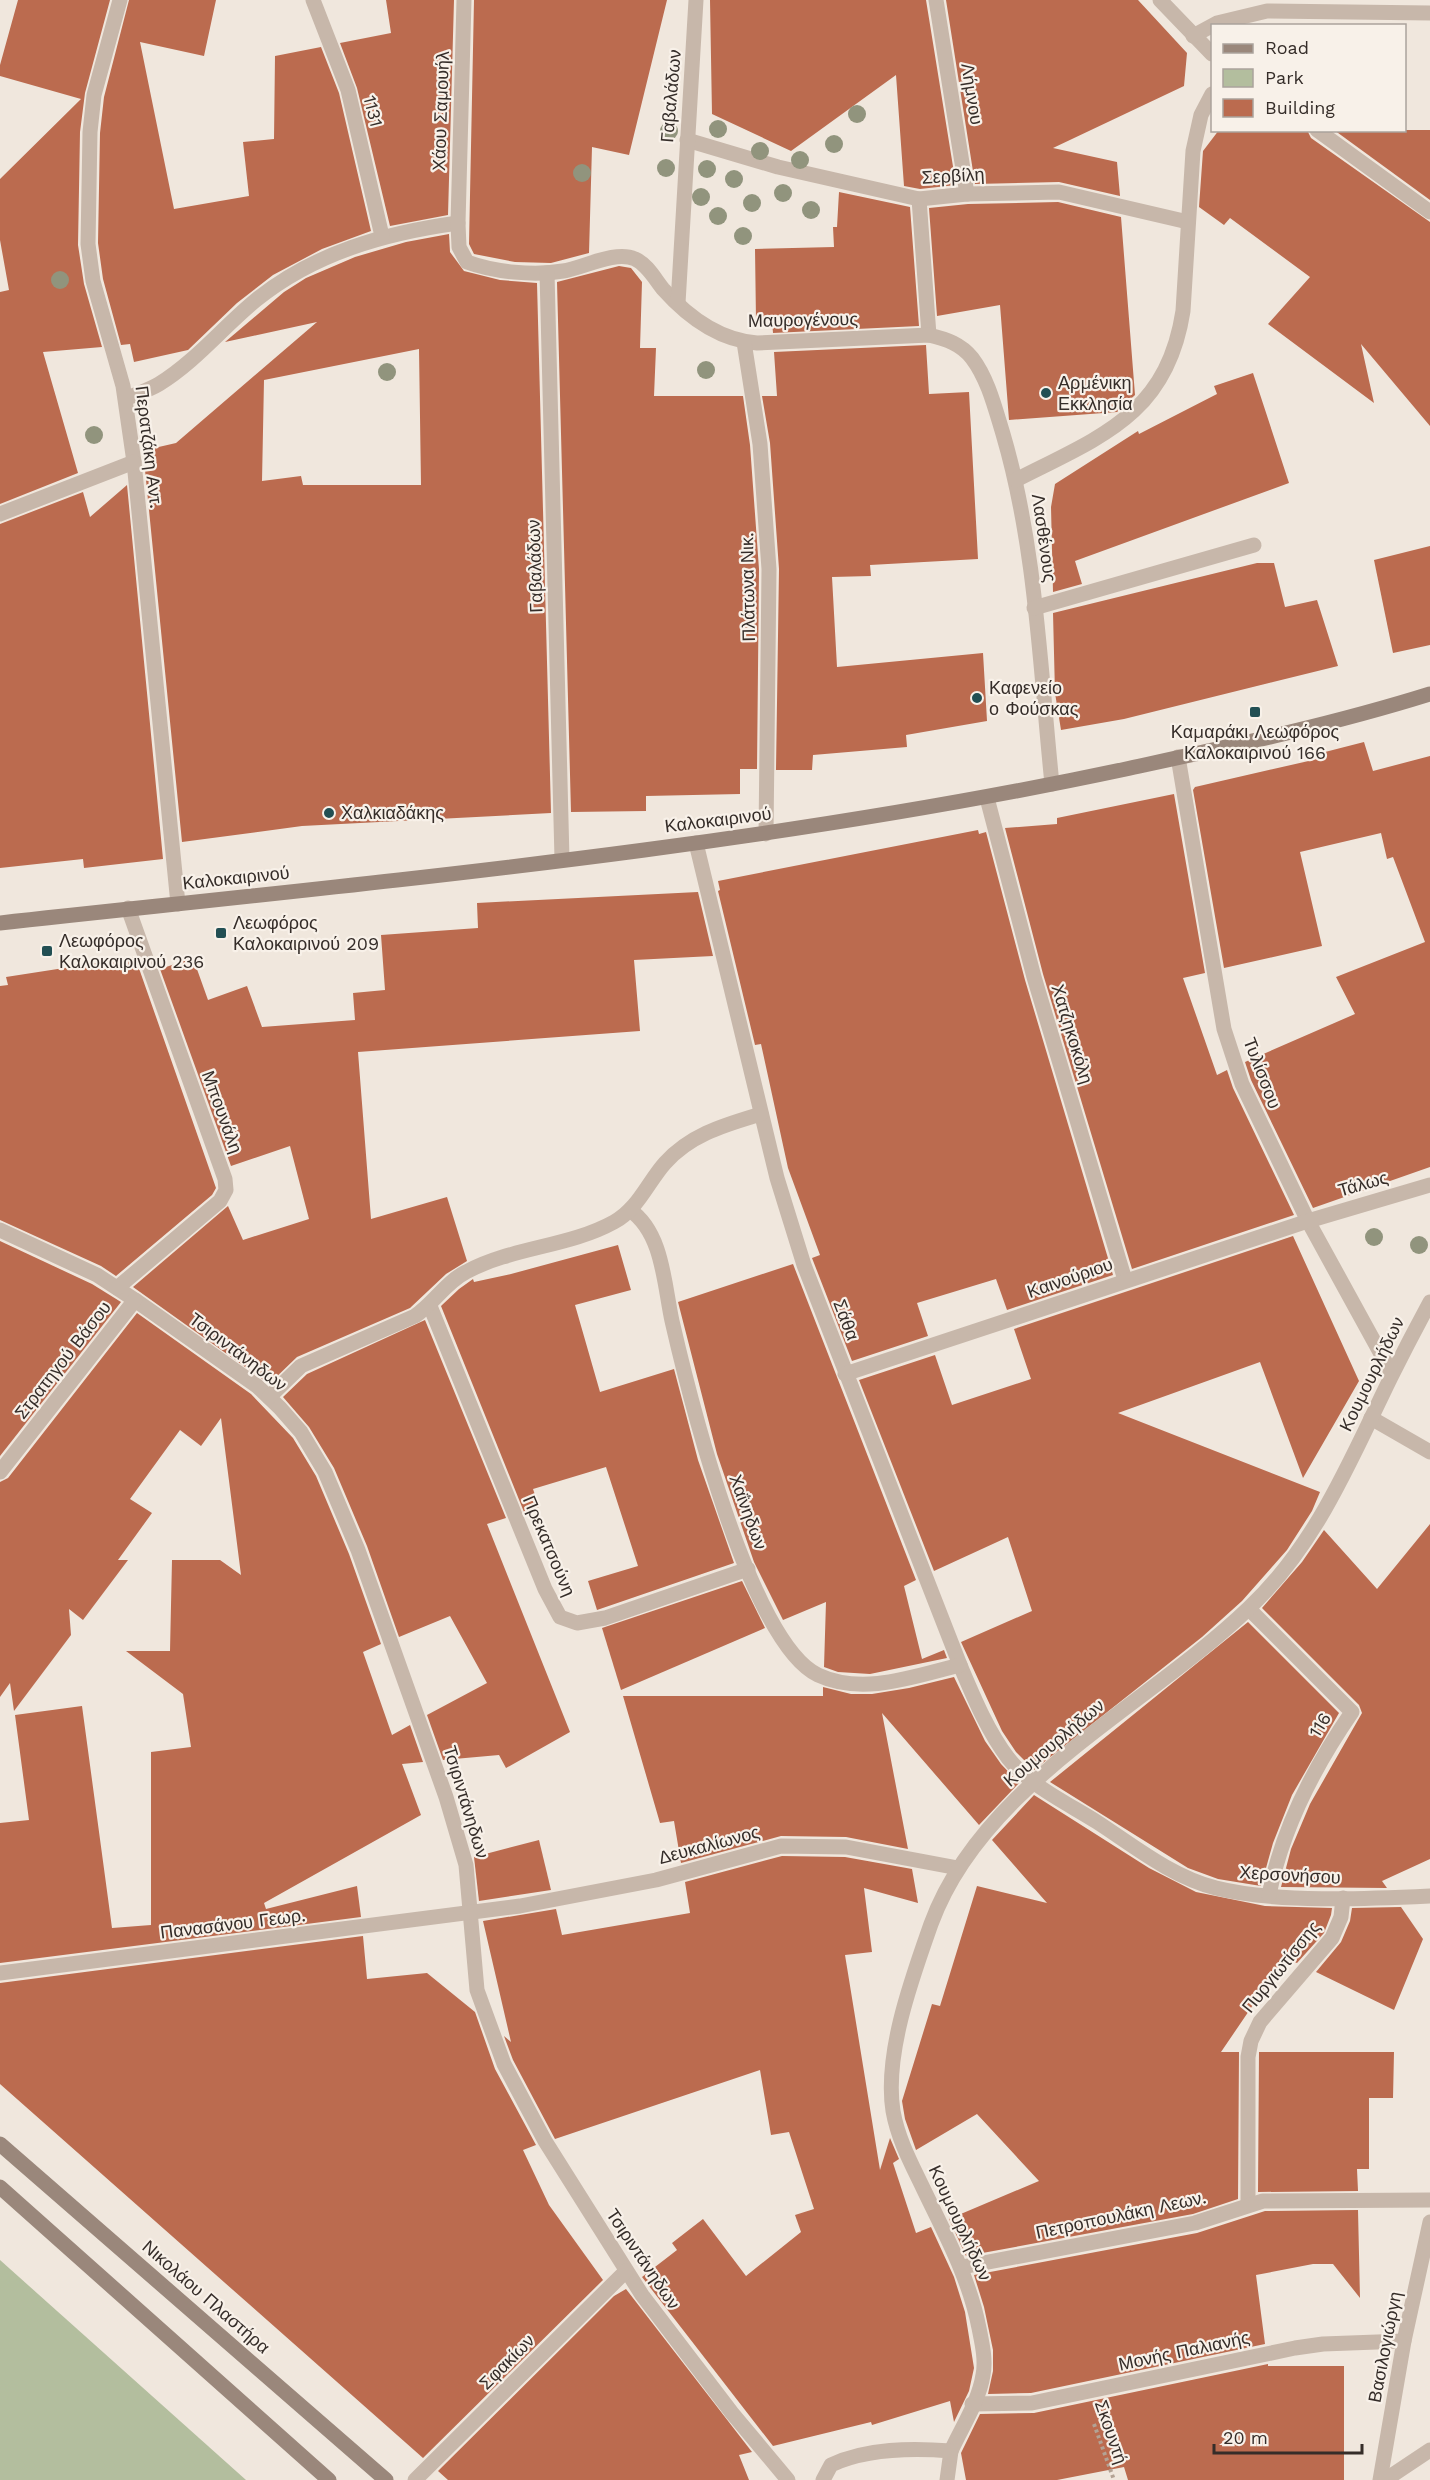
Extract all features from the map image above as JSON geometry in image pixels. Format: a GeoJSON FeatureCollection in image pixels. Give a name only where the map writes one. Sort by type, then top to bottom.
{"type":"FeatureCollection","features":[{"type":"Feature","properties":{"kind":"main road","name":"Καλοκαιρινού"},"geometry":{"type":"LineString","coordinates":[[0,923],[766,834],[987,798],[1178,757],[1430,694]]}},
{"type":"Feature","properties":{"kind":"main road","name":"Νικολάου Πλαστήρα"},"geometry":{"type":"LineString","coordinates":[[0,2144],[386,2480]]}},
{"type":"Feature","properties":{"kind":"main road"},"geometry":{"type":"LineString","coordinates":[[0,2187],[329,2480]]}},
{"type":"Feature","properties":{"kind":"street","name":"Περατζάκη Αντ."},"geometry":{"type":"LineString","coordinates":[[120,0],[94,95],[87,203],[88,244],[93,281],[126,399],[178,904]]}},
{"type":"Feature","properties":{"kind":"street","name":"1131"},"geometry":{"type":"LineString","coordinates":[[313,0],[348,90],[382,236]]}},
{"type":"Feature","properties":{"kind":"street","name":"Χάου Σαμουήλ"},"geometry":{"type":"LineString","coordinates":[[458,223],[464,0]]}},
{"type":"Feature","properties":{"kind":"street","name":"Γαβαλάδων"},"geometry":{"type":"LineString","coordinates":[[678,303],[687,140],[695,48],[696,0]]}},
{"type":"Feature","properties":{"kind":"street","name":"Λήμνου"},"geometry":{"type":"LineString","coordinates":[[936,0],[967,194]]}},
{"type":"Feature","properties":{"kind":"street"},"geometry":{"type":"LineString","coordinates":[[1160,0],[1192,36],[1211,53]]}},
{"type":"Feature","properties":{"kind":"street"},"geometry":{"type":"LineString","coordinates":[[1215,24],[1267,11],[1423,9]]}},
{"type":"Feature","properties":{"kind":"street"},"geometry":{"type":"LineString","coordinates":[[1192,36],[1211,26]]}},
{"type":"Feature","properties":{"kind":"street","name":"Λασθένους"},"geometry":{"type":"LineString","coordinates":[[1052,784],[1034,608],[1016,480],[1100,437],[1133,413],[1152,393],[1178,340],[1183,311],[1188,222],[1197,130],[1211,96]]}},
{"type":"Feature","properties":{"kind":"street"},"geometry":{"type":"LineString","coordinates":[[1320,132],[1430,212]]}},
{"type":"Feature","properties":{"kind":"street","name":"Σερβίλη"},"geometry":{"type":"LineString","coordinates":[[687,140],[778,167],[919,199],[967,194],[1059,192],[1188,222]]}},
{"type":"Feature","properties":{"kind":"street"},"geometry":{"type":"LineString","coordinates":[[919,199],[929,335]]}},
{"type":"Feature","properties":{"kind":"street"},"geometry":{"type":"LineString","coordinates":[[126,399],[157,385],[179,370],[256,300],[277,285],[350,247],[382,236],[458,223]]}},
{"type":"Feature","properties":{"kind":"street","name":"Μαυρογένους"},"geometry":{"type":"LineString","coordinates":[[458,223],[459,247],[467,262],[488,268],[547,273],[609,259],[630,257],[640,262],[678,303],[715,331],[744,342],[929,335],[954,343],[964,350],[977,366],[998,417],[1016,480]]}},
{"type":"Feature","properties":{"kind":"street","name":"Γαβαλάδων"},"geometry":{"type":"LineString","coordinates":[[547,273],[562,859]]}},
{"type":"Feature","properties":{"kind":"street","name":"Πλάτωνα Νικ."},"geometry":{"type":"LineString","coordinates":[[744,342],[760,444],[769,569],[766,834]]}},
{"type":"Feature","properties":{"kind":"street"},"geometry":{"type":"LineString","coordinates":[[0,514],[134,462]]}},
{"type":"Feature","properties":{"kind":"street"},"geometry":{"type":"LineString","coordinates":[[1034,608],[1254,545]]}},
{"type":"Feature","properties":{"kind":"street","name":"Τυλίσσου"},"geometry":{"type":"LineString","coordinates":[[1178,757],[1224,1029],[1242,1084],[1308,1221],[1392,1374]]}},
{"type":"Feature","properties":{"kind":"street","name":"Χατζηκοκόλη"},"geometry":{"type":"LineString","coordinates":[[987,798],[1034,977],[1125,1280]]}},
{"type":"Feature","properties":{"kind":"street","name":"Σάθα"},"geometry":{"type":"LineString","coordinates":[[696,843],[761,1114],[804,1265],[982,1718],[1010,1760],[1032,1782]]}},
{"type":"Feature","properties":{"kind":"street","name":"Μπουνάλη"},"geometry":{"type":"LineString","coordinates":[[117,1288],[220,1202],[226,1190],[225,1179],[128,908]]}},
{"type":"Feature","properties":{"kind":"street"},"geometry":{"type":"LineString","coordinates":[[269,1397],[301,1366],[399,1325],[430,1306],[452,1281],[465,1272],[592,1231],[617,1220],[630,1210],[664,1164],[685,1144],[697,1136],[761,1114]]}},
{"type":"Feature","properties":{"kind":"street","name":"Τάλως"},"geometry":{"type":"LineString","coordinates":[[1308,1221],[1430,1185]]}},
{"type":"Feature","properties":{"kind":"street","name":"Χαΐνηδων"},"geometry":{"type":"LineString","coordinates":[[630,1210],[644,1220],[654,1242],[683,1369],[727,1521],[775,1630],[788,1651],[796,1660],[818,1675],[847,1684],[862,1685],[901,1679],[960,1665]]}},
{"type":"Feature","properties":{"kind":"street","name":"Καινούριου"},"geometry":{"type":"LineString","coordinates":[[845,1374],[1308,1221]]}},
{"type":"Feature","properties":{"kind":"street","name":"Τσιριντάνηδων"},"geometry":{"type":"LineString","coordinates":[[0,1230],[97,1275],[135,1300],[269,1397],[295,1425],[313,1451],[338,1500],[358,1550],[450,1808],[466,1865],[474,1974],[490,2031],[545,2141],[626,2271],[666,2329],[788,2480]]}},
{"type":"Feature","properties":{"kind":"street","name":"Στρατηγού Βάσου"},"geometry":{"type":"LineString","coordinates":[[0,1472],[135,1300]]}},
{"type":"Feature","properties":{"kind":"street","name":"Κουμουρλήδων"},"geometry":{"type":"LineString","coordinates":[[947,2480],[951,2451],[983,2378],[983,2348],[972,2295],[962,2267],[907,2154],[892,2106],[896,2051],[904,2010],[932,1922],[958,1868],[1032,1782],[1249,1609],[1297,1554],[1316,1527],[1430,1302]]}},
{"type":"Feature","properties":{"kind":"street","name":"Πρεκατσούνη"},"geometry":{"type":"LineString","coordinates":[[430,1306],[545,1589],[560,1617],[577,1623],[605,1618],[748,1569]]}},
{"type":"Feature","properties":{"kind":"street"},"geometry":{"type":"LineString","coordinates":[[1371,1418],[1430,1452]]}},
{"type":"Feature","properties":{"kind":"street","name":"116"},"geometry":{"type":"LineString","coordinates":[[1249,1609],[1352,1712],[1308,1787],[1275,1866],[1269,1895]]}},
{"type":"Feature","properties":{"kind":"street","name":"Χερσονήσου"},"geometry":{"type":"LineString","coordinates":[[1032,1782],[1182,1875],[1215,1888],[1269,1895],[1343,1898],[1430,1896]]}},
{"type":"Feature","properties":{"kind":"street","name":"Δευκαλίωνος"},"geometry":{"type":"LineString","coordinates":[[471,1913],[656,1880],[782,1846],[846,1847],[958,1868]]}},
{"type":"Feature","properties":{"kind":"street","name":"Πυργιωτίσσης"},"geometry":{"type":"LineString","coordinates":[[1248,2204],[1248,2057],[1251,2040],[1260,2022],[1332,1938],[1341,1917],[1343,1898]]}},
{"type":"Feature","properties":{"kind":"street","name":"Πανασάνου Γεωρ."},"geometry":{"type":"LineString","coordinates":[[0,1973],[471,1913]]}},
{"type":"Feature","properties":{"kind":"street","name":"Πετροπουλάκη Λεων."},"geometry":{"type":"LineString","coordinates":[[962,2267],[1195,2223],[1248,2204],[1278,2199],[1430,2200]]}},
{"type":"Feature","properties":{"kind":"street","name":"Βασιλογιώργη"},"geometry":{"type":"LineString","coordinates":[[1380,2480],[1404,2341],[1430,2222]]}},
{"type":"Feature","properties":{"kind":"street","name":"Σφακίων"},"geometry":{"type":"LineString","coordinates":[[415,2480],[626,2271]]}},
{"type":"Feature","properties":{"kind":"street","name":"Μονής Παλιανής"},"geometry":{"type":"LineString","coordinates":[[972,2404],[1032,2403],[1295,2348],[1342,2343],[1404,2341]]}},
{"type":"Feature","properties":{"kind":"street"},"geometry":{"type":"LineString","coordinates":[[1385,2480],[1430,2450]]}},
{"type":"Feature","properties":{"kind":"street"},"geometry":{"type":"LineString","coordinates":[[823,2480],[831,2465],[858,2455],[888,2451],[951,2451]]}},
{"type":"Feature","properties":{"kind":"path","name":"Σκουντή"},"geometry":{"type":"LineString","coordinates":[[1084,2392],[1114,2480]]}},
{"type":"Feature","properties":{"kind":"green space"},"geometry":{"type":"Polygon","coordinates":[[[0,2260],[246,2480],[0,2480],[0,2260]]]}},
{"type":"Feature","properties":{"kind":"building"},"geometry":{"type":"Polygon","coordinates":[[[18,0],[110,0],[85,93],[80,132],[78,245],[84,284],[102,347],[43,352],[78,473],[0,504],[0,292],[9,290],[0,240],[0,179],[81,99],[0,76],[0,65],[18,0]]]}},
{"type":"Feature","properties":{"kind":"building"},"geometry":{"type":"Polygon","coordinates":[[[129,0],[216,0],[204,56],[140,42],[174,209],[249,196],[243,142],[274,139],[275,56],[321,47],[339,93],[371,231],[322,249],[273,275],[237,303],[188,350],[134,362],[130,344],[121,345],[103,279],[98,243],[100,133],[104,97],[129,0]]]}},
{"type":"Feature","properties":{"kind":"building"},"geometry":{"type":"Polygon","coordinates":[[[386,0],[454,0],[448,215],[390,226],[357,88],[340,43],[391,33],[386,0]]]}},
{"type":"Feature","properties":{"kind":"building"},"geometry":{"type":"Polygon","coordinates":[[[474,0],[667,0],[629,155],[592,147],[589,253],[551,263],[515,262],[474,254],[469,244],[474,0]]]}},
{"type":"Feature","properties":{"kind":"building"},"geometry":{"type":"Polygon","coordinates":[[[710,0],[926,0],[956,185],[920,189],[904,186],[896,75],[791,151],[712,114],[710,0]]]}},
{"type":"Feature","properties":{"kind":"building"},"geometry":{"type":"Polygon","coordinates":[[[946,0],[1138,0],[1187,53],[1184,86],[1053,148],[1117,162],[1120,196],[1059,182],[975,184],[946,0]]]}},
{"type":"Feature","properties":{"kind":"building"},"geometry":{"type":"Polygon","coordinates":[[[1430,130],[1430,200],[1337,132],[1430,130]]]}},
{"type":"Feature","properties":{"kind":"building"},"geometry":{"type":"Polygon","coordinates":[[[1217,132],[1308,132],[1311,138],[1430,222],[1430,426],[1361,344],[1374,403],[1268,324],[1310,277],[1230,218],[1224,225],[1199,207],[1203,151],[1217,132]]]}},
{"type":"Feature","properties":{"kind":"building"},"geometry":{"type":"Polygon","coordinates":[[[839,192],[910,207],[919,326],[773,333],[772,320],[756,320],[755,249],[834,247],[833,227],[837,227],[839,192]]]}},
{"type":"Feature","properties":{"kind":"building"},"geometry":{"type":"Polygon","coordinates":[[[1058,202],[1121,217],[1135,395],[1117,412],[1009,420],[1000,305],[937,316],[929,208],[968,204],[1058,202]]]}},
{"type":"Feature","properties":{"kind":"building"},"geometry":{"type":"Polygon","coordinates":[[[449,234],[450,252],[464,271],[500,280],[537,283],[551,813],[302,826],[182,842],[145,470],[151,464],[150,449],[176,443],[317,322],[225,342],[284,292],[306,278],[355,257],[406,242],[449,234]],[[419,349],[264,380],[262,481],[301,476],[303,485],[421,485],[419,349]]]}},
{"type":"Feature","properties":{"kind":"building"},"geometry":{"type":"Polygon","coordinates":[[[619,266],[631,268],[642,282],[640,348],[656,348],[654,396],[743,396],[750,445],[759,569],[757,769],[740,769],[740,794],[646,796],[646,811],[571,812],[557,282],[619,266]]]}},
{"type":"Feature","properties":{"kind":"building"},"geometry":{"type":"Polygon","coordinates":[[[926,345],[929,394],[969,392],[978,559],[870,565],[871,576],[832,577],[837,667],[983,653],[987,721],[906,735],[907,747],[813,755],[812,770],[776,770],[779,569],[770,443],[762,396],[777,396],[774,352],[926,345]]]}},
{"type":"Feature","properties":{"kind":"building"},"geometry":{"type":"Polygon","coordinates":[[[1253,373],[1289,483],[1075,561],[1082,584],[1053,592],[1051,507],[1055,484],[1138,431],[1139,434],[1217,394],[1214,386],[1253,373]]]}},
{"type":"Feature","properties":{"kind":"building"},"geometry":{"type":"Polygon","coordinates":[[[127,485],[163,859],[84,868],[83,859],[0,868],[0,524],[83,492],[90,517],[127,485]]]}},
{"type":"Feature","properties":{"kind":"building"},"geometry":{"type":"Polygon","coordinates":[[[1430,546],[1430,645],[1393,653],[1374,560],[1430,546]]]}},
{"type":"Feature","properties":{"kind":"building"},"geometry":{"type":"Polygon","coordinates":[[[1257,563],[1274,563],[1285,607],[1317,600],[1338,666],[1124,719],[1061,730],[1055,693],[1053,613],[1257,563]]]}},
{"type":"Feature","properties":{"kind":"building"},"geometry":{"type":"Polygon","coordinates":[[[1364,742],[1373,771],[1430,756],[1430,1167],[1313,1208],[1251,1080],[1245,1062],[1355,1014],[1336,977],[1425,942],[1393,857],[1387,859],[1381,833],[1300,852],[1322,946],[1224,968],[1193,790],[1195,787],[1326,757],[1325,752],[1364,742]]]}},
{"type":"Feature","properties":{"kind":"building"},"geometry":{"type":"Polygon","coordinates":[[[1174,794],[1205,973],[1183,978],[1217,1075],[1227,1070],[1233,1088],[1294,1215],[1132,1269],[1043,974],[1005,828],[1057,824],[1057,818],[1174,794]]]}},
{"type":"Feature","properties":{"kind":"building"},"geometry":{"type":"Polygon","coordinates":[[[978,830],[979,834],[986,832],[1025,980],[1113,1275],[1007,1310],[996,1279],[917,1303],[928,1336],[852,1361],[812,1258],[820,1255],[788,1168],[761,1044],[755,1045],[718,891],[720,890],[718,881],[978,830]]]}},
{"type":"Feature","properties":{"kind":"building"},"geometry":{"type":"Polygon","coordinates":[[[698,892],[713,956],[634,960],[640,1031],[358,1052],[371,1219],[447,1197],[467,1261],[446,1274],[410,1308],[297,1357],[269,1384],[133,1287],[228,1206],[243,1240],[309,1219],[290,1146],[231,1166],[160,969],[193,958],[208,1000],[247,986],[262,1027],[355,1020],[353,993],[385,990],[381,935],[478,928],[477,903],[698,892]]]}},
{"type":"Feature","properties":{"kind":"building"},"geometry":{"type":"Polygon","coordinates":[[[135,957],[216,1188],[212,1195],[116,1276],[101,1266],[0,1220],[0,986],[8,985],[6,977],[135,957]]]}},
{"type":"Feature","properties":{"kind":"building"},"geometry":{"type":"Polygon","coordinates":[[[1293,1236],[1359,1381],[1303,1478],[1260,1362],[1118,1413],[1320,1492],[1312,1511],[1287,1550],[1242,1601],[1202,1637],[1034,1770],[1016,1752],[1002,1731],[961,1642],[1032,1611],[1008,1537],[934,1571],[859,1380],[935,1355],[952,1405],[1031,1379],[1014,1329],[1293,1236]]]}},
{"type":"Feature","properties":{"kind":"building"},"geometry":{"type":"Polygon","coordinates":[[[0,1241],[92,1284],[121,1302],[0,1456],[0,1241]]]}},
{"type":"Feature","properties":{"kind":"building"},"geometry":{"type":"Polygon","coordinates":[[[618,1245],[631,1290],[575,1305],[600,1392],[674,1369],[698,1460],[734,1563],[597,1610],[588,1581],[638,1566],[606,1467],[533,1489],[539,1507],[524,1512],[441,1306],[473,1279],[474,1282],[511,1274],[618,1245]]]}},
{"type":"Feature","properties":{"kind":"building"},"geometry":{"type":"Polygon","coordinates":[[[793,1264],[916,1580],[904,1586],[922,1659],[944,1650],[947,1658],[870,1674],[838,1672],[824,1667],[826,1602],[783,1620],[754,1562],[717,1454],[678,1302],[793,1264]]]}},
{"type":"Feature","properties":{"kind":"building"},"geometry":{"type":"Polygon","coordinates":[[[137,1313],[251,1394],[293,1438],[316,1476],[349,1554],[381,1644],[363,1652],[392,1735],[410,1725],[423,1762],[402,1764],[421,1815],[264,1903],[266,1909],[357,1886],[361,1917],[0,1963],[0,1823],[29,1820],[15,1715],[82,1706],[112,1928],[151,1925],[151,1752],[191,1747],[183,1694],[126,1651],[170,1651],[172,1560],[220,1560],[241,1575],[221,1418],[201,1446],[180,1430],[130,1499],[152,1513],[118,1560],[128,1560],[83,1620],[69,1609],[71,1635],[14,1711],[10,1683],[0,1697],[0,1482],[8,1478],[137,1313]]]}},
{"type":"Feature","properties":{"kind":"building"},"geometry":{"type":"Polygon","coordinates":[[[425,1320],[506,1518],[487,1524],[570,1732],[506,1768],[499,1755],[443,1760],[427,1715],[487,1683],[450,1616],[399,1637],[367,1546],[334,1468],[309,1427],[283,1397],[307,1374],[425,1320]]]}},
{"type":"Feature","properties":{"kind":"building"},"geometry":{"type":"Polygon","coordinates":[[[1430,1524],[1430,1859],[1382,1881],[1387,1888],[1281,1887],[1291,1849],[1310,1804],[1362,1713],[1359,1705],[1262,1608],[1302,1562],[1324,1530],[1377,1589],[1430,1524]]]}},
{"type":"Feature","properties":{"kind":"building"},"geometry":{"type":"Polygon","coordinates":[[[742,1581],[765,1628],[621,1690],[602,1628],[742,1581]]]}},
{"type":"Feature","properties":{"kind":"building"},"geometry":{"type":"Polygon","coordinates":[[[1248,1622],[1339,1713],[1292,1795],[1273,1843],[1261,1886],[1218,1879],[1188,1868],[1050,1782],[1248,1622]]]}},
{"type":"Feature","properties":{"kind":"building"},"geometry":{"type":"Polygon","coordinates":[[[954,1677],[985,1741],[1001,1764],[1019,1783],[979,1825],[882,1713],[908,1849],[846,1837],[781,1836],[681,1863],[674,1821],[660,1823],[623,1696],[823,1696],[823,1687],[851,1694],[872,1694],[954,1677]]]}},
{"type":"Feature","properties":{"kind":"building"},"geometry":{"type":"Polygon","coordinates":[[[1034,1795],[1149,1868],[1196,1892],[1265,1906],[1332,1908],[1331,1915],[1324,1933],[1297,1963],[1285,1958],[1221,2052],[1239,2052],[1238,2199],[1193,2214],[966,2256],[949,2219],[1039,2181],[977,2114],[916,2150],[905,2119],[902,2101],[932,2004],[940,2006],[977,1886],[1047,1903],[992,1840],[1034,1795]]]}},
{"type":"Feature","properties":{"kind":"building"},"geometry":{"type":"Polygon","coordinates":[[[539,1840],[551,1890],[479,1901],[474,1857],[539,1840]]]}},
{"type":"Feature","properties":{"kind":"building"},"geometry":{"type":"Polygon","coordinates":[[[782,1856],[845,1857],[912,1869],[918,1903],[864,1888],[872,1952],[845,1955],[880,2170],[890,2138],[899,2159],[893,2163],[916,2233],[931,2227],[954,2277],[965,2312],[974,2368],[969,2391],[954,2422],[950,2401],[872,2425],[871,2422],[773,2446],[642,2277],[677,2250],[672,2243],[703,2219],[746,2276],[801,2232],[795,2215],[814,2209],[789,2132],[771,2135],[760,2070],[555,2139],[513,2060],[504,2036],[511,2042],[483,1921],[556,1909],[562,1935],[690,1913],[685,1882],[782,1856]]]}},
{"type":"Feature","properties":{"kind":"building"},"geometry":{"type":"Polygon","coordinates":[[[1401,1907],[1423,1939],[1394,2010],[1316,1972],[1341,1942],[1350,1921],[1352,1908],[1401,1907]]]}},
{"type":"Feature","properties":{"kind":"building"},"geometry":{"type":"Polygon","coordinates":[[[363,1936],[367,1979],[427,1973],[475,2012],[495,2069],[536,2145],[523,2150],[549,2205],[603,2280],[423,2458],[0,2084],[0,1983],[363,1936]]]}},
{"type":"Feature","properties":{"kind":"building"},"geometry":{"type":"Polygon","coordinates":[[[1259,2052],[1394,2052],[1393,2098],[1369,2098],[1369,2169],[1357,2169],[1358,2191],[1258,2192],[1259,2052]]]}},
{"type":"Feature","properties":{"kind":"building"},"geometry":{"type":"Polygon","coordinates":[[[1358,2210],[1360,2298],[1333,2264],[1313,2264],[1256,2275],[1265,2344],[1031,2393],[988,2394],[993,2371],[993,2350],[984,2307],[974,2275],[1197,2233],[1265,2211],[1358,2210]]]}},
{"type":"Feature","properties":{"kind":"building"},"geometry":{"type":"Polygon","coordinates":[[[626,2289],[752,2452],[739,2455],[749,2480],[448,2480],[438,2471],[614,2296],[626,2289]]]}},
{"type":"Feature","properties":{"kind":"building"},"geometry":{"type":"Polygon","coordinates":[[[1268,2364],[1268,2366],[1344,2366],[1344,2480],[1128,2480],[1124,2467],[1057,2480],[966,2480],[961,2453],[980,2414],[1034,2413],[1268,2364]]]}},
{"type":"Feature","properties":{"kind":"place","name":"Αρμένικη Εκκλησία"},"geometry":{"type":"Point","coordinates":[1046,393]}},
{"type":"Feature","properties":{"kind":"place","name":"Καφενείο ο Φούσκας"},"geometry":{"type":"Point","coordinates":[977,698]}},
{"type":"Feature","properties":{"kind":"place","name":"Καμαράκι Λεωφόρος Καλοκαιρινού 166"},"geometry":{"type":"Point","coordinates":[1255,712]}},
{"type":"Feature","properties":{"kind":"place","name":"Χαλκιαδάκης"},"geometry":{"type":"Point","coordinates":[329,813]}},
{"type":"Feature","properties":{"kind":"place","name":"Λεωφόρος Καλοκαιρινού 209"},"geometry":{"type":"Point","coordinates":[221,933]}},
{"type":"Feature","properties":{"kind":"place","name":"Λεωφόρος Καλοκαιρινού 236"},"geometry":{"type":"Point","coordinates":[47,951]}}]}
